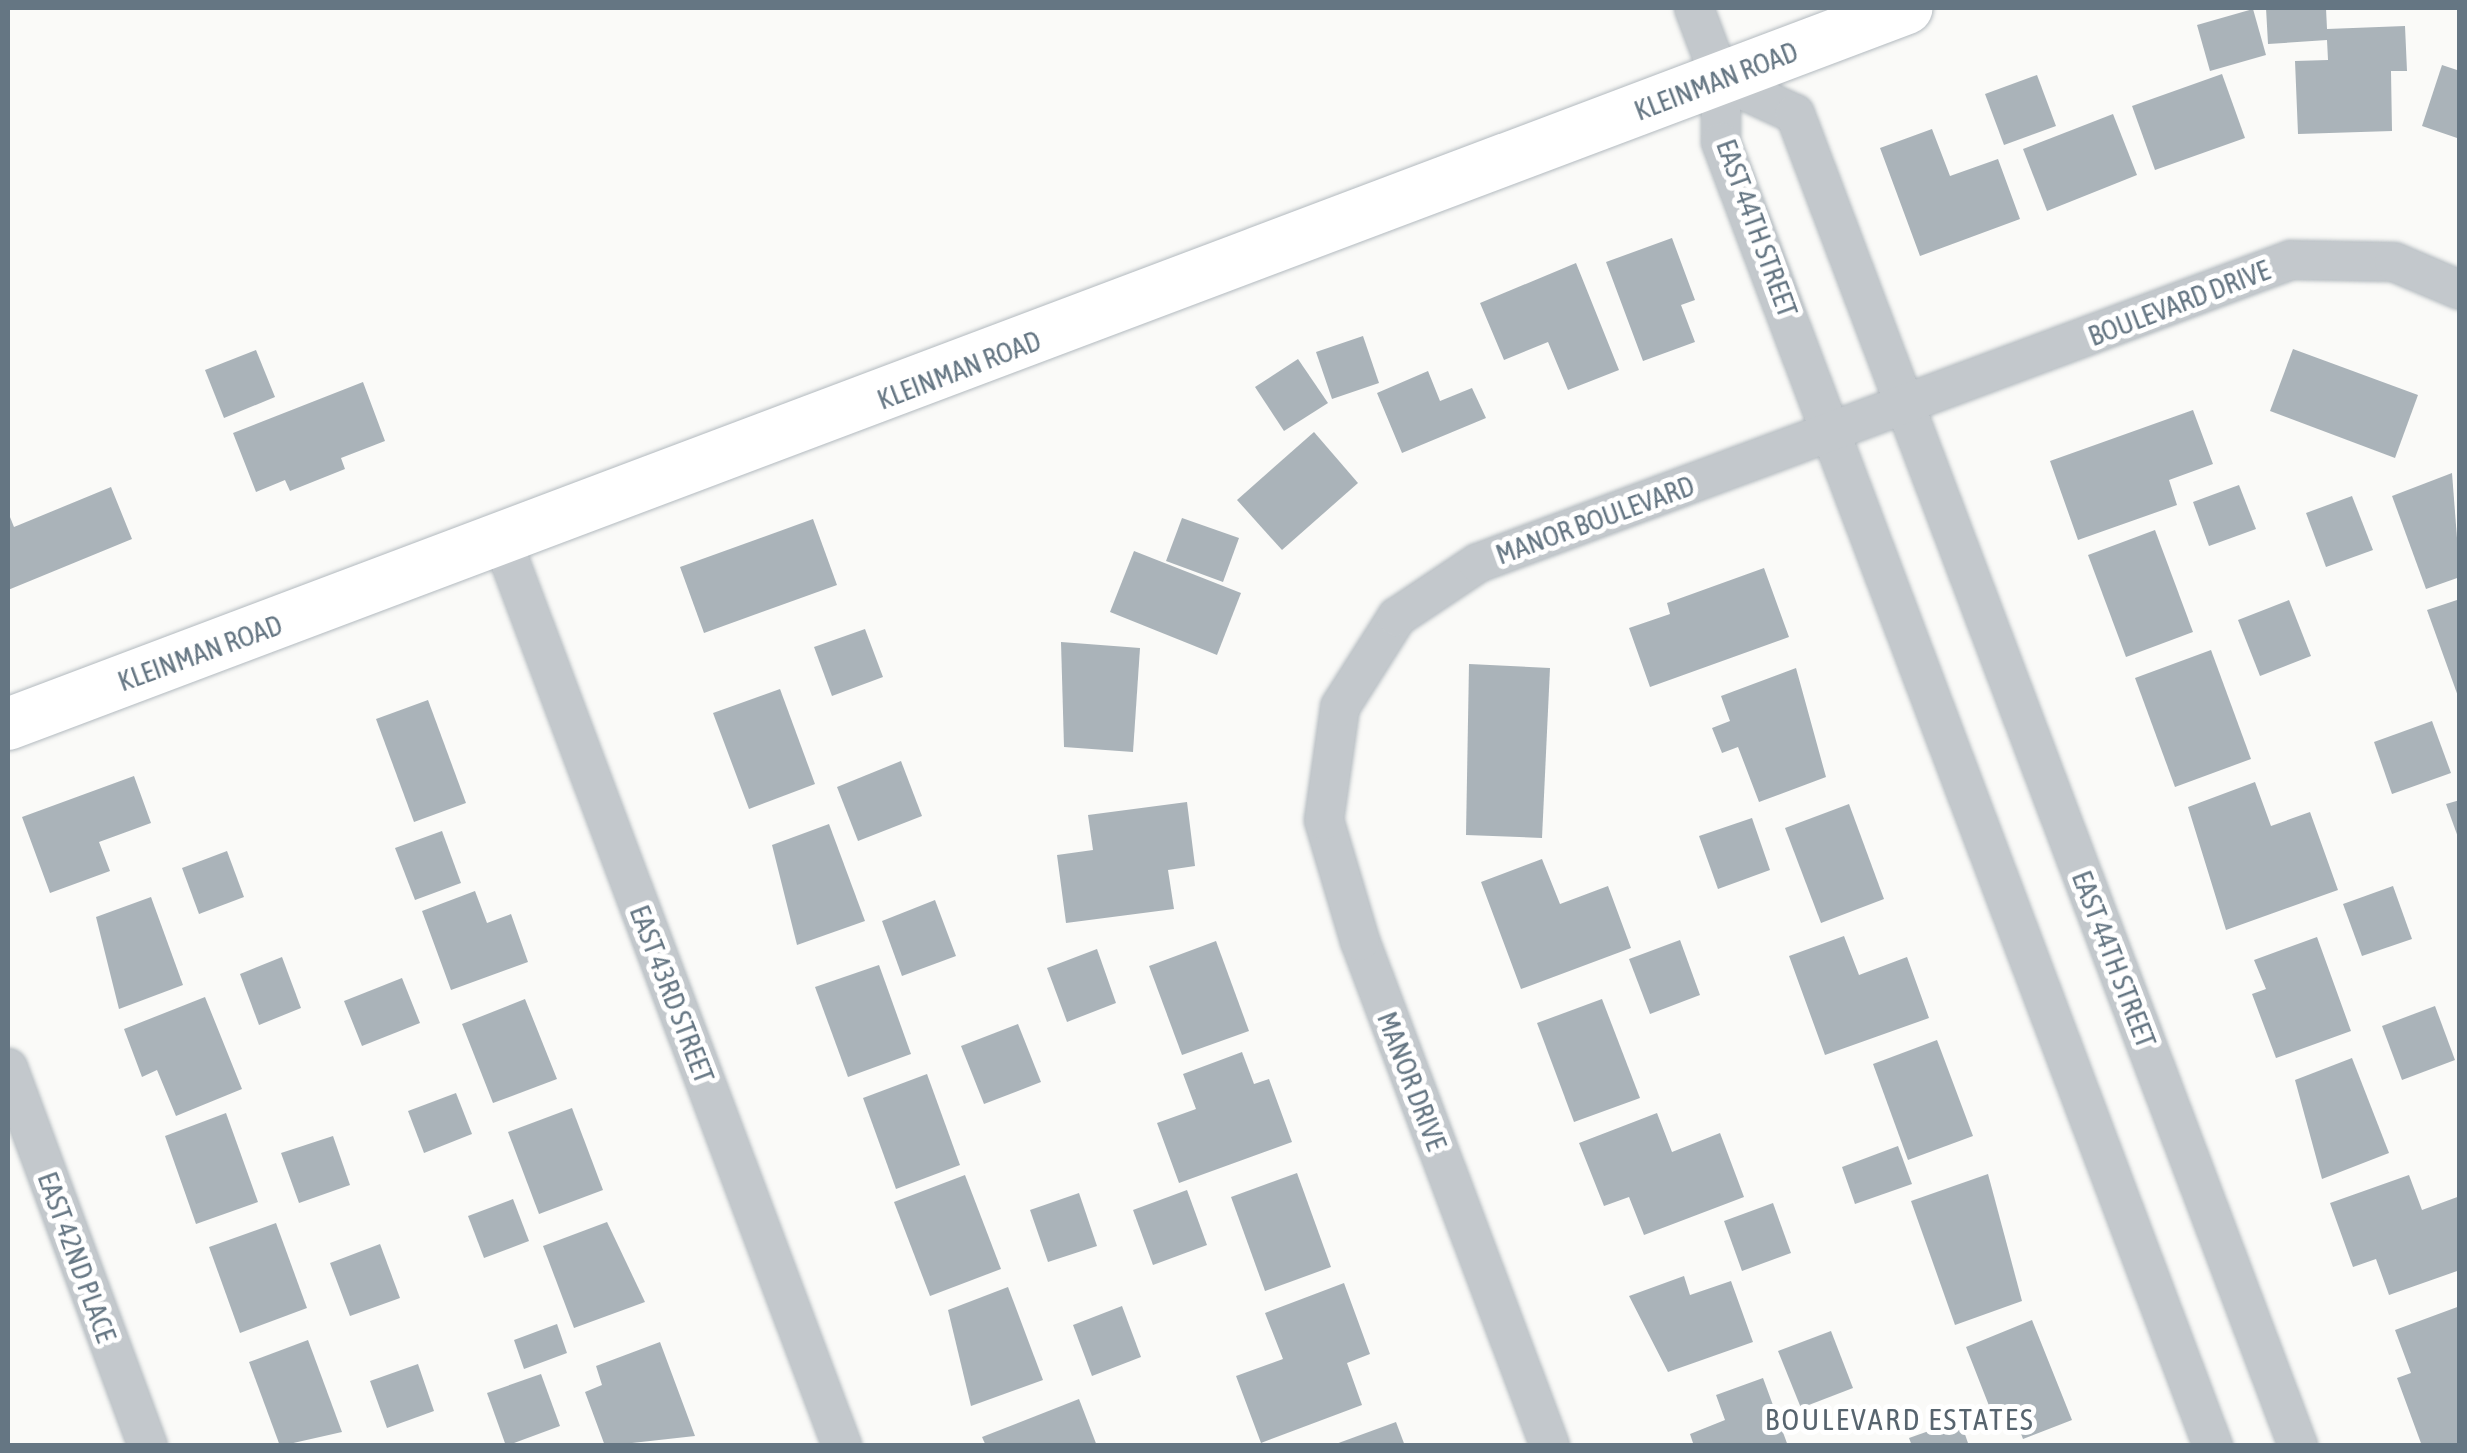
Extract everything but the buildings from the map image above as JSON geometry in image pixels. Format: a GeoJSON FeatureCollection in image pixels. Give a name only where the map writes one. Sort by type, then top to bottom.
{"type":"FeatureCollection","features":[{"type":"Feature","properties":{"kind":"street"},"geometry":{"type":"LineString","coordinates":[[1694,8],[1721,80]]}},
{"type":"Feature","properties":{"kind":"street","name":"KLEINMAN ROAD"},"geometry":{"type":"LineString","coordinates":[[8,724],[504,543],[1907,8]]}},
{"type":"Feature","properties":{"kind":"street","name":"EAST 44TH STREET"},"geometry":{"type":"LineString","coordinates":[[2212,1446],[1721,142],[1721,80],[1796,114],[2298,1446]]}},
{"type":"Feature","properties":{"kind":"street","name":"BOULEVARD DRIVE"},"geometry":{"type":"LineString","coordinates":[[1904,408],[2291,260],[2394,262],[2460,290]]}},
{"type":"Feature","properties":{"kind":"street","name":"MANOR BOULEVARD"},"geometry":{"type":"LineString","coordinates":[[1340,707],[1397,617],[1478,563],[1904,408]]}},
{"type":"Feature","properties":{"kind":"street","name":"EAST 43RD STREET"},"geometry":{"type":"LineString","coordinates":[[504,543],[842,1446]]}},
{"type":"Feature","properties":{"kind":"street","name":"MANOR DRIVE"},"geometry":{"type":"LineString","coordinates":[[1340,707],[1324,820],[1360,942],[1550,1446]]}},
{"type":"Feature","properties":{"kind":"street","name":"EAST 42ND PLACE"},"geometry":{"type":"LineString","coordinates":[[8,1068],[21,1146],[148,1446]]}},
{"type":"Feature","properties":{"kind":"district","name":"BOULEVARD ESTATES"},"geometry":{"type":"Point","coordinates":[1900,1419]}}]}
